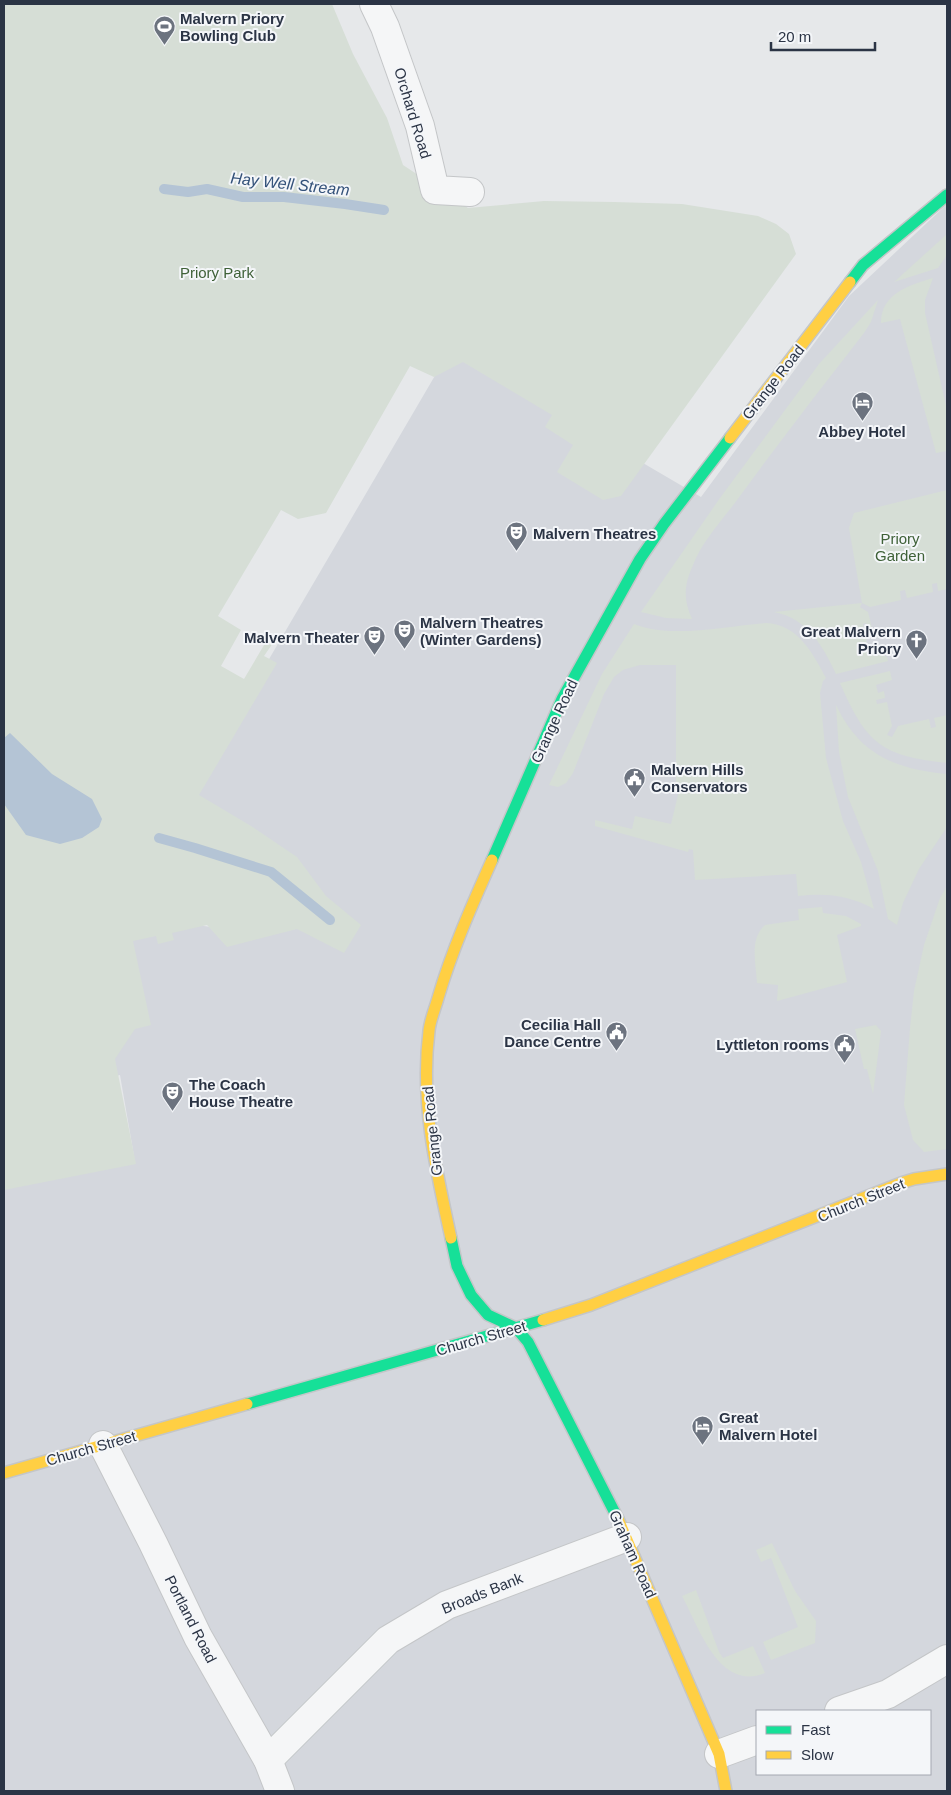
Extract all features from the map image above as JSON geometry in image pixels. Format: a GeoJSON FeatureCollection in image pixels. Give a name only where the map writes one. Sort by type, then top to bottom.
{"type":"FeatureCollection","features":[{"type":"Feature","properties":{"kind":"street","name":"Orchard Road"},"geometry":{"type":"LineString","coordinates":[[374,4],[385,27],[420,126],[435,190],[470,192]]}},
{"type":"Feature","properties":{"kind":"street","name":"Grange Road"},"geometry":{"type":"LineString","coordinates":[[516,1328],[488,1315],[472,1295],[457,1266],[436,1171],[427,1113],[426,1067],[429,1029],[442,984],[462,929],[562,699],[640,559],[664,524],[863,265],[947,195]]}},
{"type":"Feature","properties":{"kind":"street","name":"Church Street"},"geometry":{"type":"LineString","coordinates":[[4,1473],[591,1306],[901,1183],[947,1174]]}},
{"type":"Feature","properties":{"kind":"street","name":"Graham Road"},"geometry":{"type":"LineString","coordinates":[[516,1328],[528,1342],[539,1362],[627,1537],[719,1754],[726,1791]]}},
{"type":"Feature","properties":{"kind":"street","name":"Portland Road"},"geometry":{"type":"LineString","coordinates":[[103,1446],[153,1543],[198,1637],[268,1760],[280,1791]]}},
{"type":"Feature","properties":{"kind":"street","name":"Broads Bank"},"geometry":{"type":"LineString","coordinates":[[268,1760],[388,1640],[447,1605],[627,1537]]}},
{"type":"Feature","properties":{"kind":"street"},"geometry":{"type":"LineString","coordinates":[[842,1710],[888,1694],[947,1659]]}},
{"type":"Feature","properties":{"kind":"street"},"geometry":{"type":"LineString","coordinates":[[719,1754],[756,1740]]}},
{"type":"Feature","properties":{"kind":"shaded area"},"geometry":{"type":"Polygon","coordinates":[[[947,204],[947,1791],[4,1791],[4,1180],[134,1156],[120,1075],[107,1078],[127,937],[190,924],[218,928],[186,801],[450,350],[701,497],[849,296],[947,204]]]}},
{"type":"Feature","properties":{"kind":"green space","name":"Priory Park"},"geometry":{"type":"Polygon","coordinates":[[[4,4],[332,4],[353,54],[387,118],[403,165],[468,208],[544,201],[682,204],[758,216],[776,224],[789,234],[796,254],[621,496],[603,500],[557,472],[573,445],[545,427],[552,415],[463,362],[434,377],[410,366],[326,513],[298,519],[281,510],[218,616],[241,630],[221,666],[244,679],[267,640],[273,643],[264,656],[277,663],[199,795],[251,826],[297,857],[326,896],[361,925],[344,953],[297,929],[227,947],[207,925],[172,933],[174,940],[158,944],[156,936],[133,941],[151,1025],[135,1029],[115,1059],[136,1164],[4,1190],[4,4]]]}},
{"type":"Feature","properties":{"kind":"green space"},"geometry":{"type":"Polygon","coordinates":[[[947,234],[947,255],[938,268],[894,282],[947,234]]]}},
{"type":"Feature","properties":{"kind":"green space"},"geometry":{"type":"Polygon","coordinates":[[[933,278],[925,300],[925,313],[947,410],[947,451],[936,453],[900,319],[881,323],[882,313],[891,297],[906,287],[933,278]]]}},
{"type":"Feature","properties":{"kind":"green space"},"geometry":{"type":"Polygon","coordinates":[[[878,300],[871,322],[864,333],[702,547],[690,572],[686,586],[687,605],[692,619],[666,618],[641,612],[720,498],[819,364],[878,300]]]}},
{"type":"Feature","properties":{"kind":"green space","name":"Priory Garden"},"geometry":{"type":"Polygon","coordinates":[[[947,490],[947,589],[938,591],[937,583],[932,584],[933,592],[907,598],[905,590],[900,591],[901,600],[870,607],[862,603],[849,528],[854,513],[947,490]]]}},
{"type":"Feature","properties":{"kind":"green space"},"geometry":{"type":"Polygon","coordinates":[[[862,603],[860,607],[868,612],[872,628],[868,629],[866,623],[863,624],[869,654],[878,652],[887,657],[888,661],[836,674],[825,653],[805,627],[786,615],[774,612],[862,603]]]}},
{"type":"Feature","properties":{"kind":"green space"},"geometry":{"type":"Polygon","coordinates":[[[766,623],[787,629],[796,635],[810,650],[826,678],[823,681],[820,693],[826,758],[843,821],[861,862],[874,909],[837,896],[798,896],[796,874],[695,880],[693,850],[689,849],[688,852],[595,826],[595,820],[632,829],[635,816],[671,824],[680,787],[676,787],[676,665],[640,665],[623,670],[614,677],[604,694],[573,773],[566,783],[558,787],[549,785],[602,674],[634,624],[664,631],[681,631],[766,623]]]}},
{"type":"Feature","properties":{"kind":"green space"},"geometry":{"type":"Polygon","coordinates":[[[890,671],[892,680],[876,685],[878,693],[884,691],[885,698],[876,700],[877,704],[887,702],[892,726],[887,735],[892,737],[898,726],[929,719],[931,728],[936,727],[934,718],[947,715],[947,763],[906,756],[891,750],[878,743],[858,720],[840,683],[890,671]]]}},
{"type":"Feature","properties":{"kind":"green space"},"geometry":{"type":"Polygon","coordinates":[[[836,705],[856,736],[881,756],[911,768],[947,774],[947,827],[919,869],[903,903],[897,925],[888,919],[878,871],[848,797],[839,752],[836,705]]]}},
{"type":"Feature","properties":{"kind":"green space"},"geometry":{"type":"Polygon","coordinates":[[[947,886],[947,1149],[924,1152],[913,1140],[904,1105],[910,1028],[914,991],[924,945],[940,898],[947,886]]]}},
{"type":"Feature","properties":{"kind":"green space"},"geometry":{"type":"Polygon","coordinates":[[[822,907],[823,913],[846,916],[861,924],[861,926],[837,935],[847,982],[777,1001],[778,985],[757,983],[755,944],[757,937],[765,925],[799,920],[798,909],[822,907]]]}},
{"type":"Feature","properties":{"kind":"green space"},"geometry":{"type":"Polygon","coordinates":[[[876,1025],[881,1031],[873,1094],[867,1069],[864,1069],[855,1029],[876,1025]]]}},
{"type":"Feature","properties":{"kind":"green space"},"geometry":{"type":"Polygon","coordinates":[[[772,1543],[795,1591],[816,1621],[815,1643],[771,1660],[763,1642],[798,1627],[771,1558],[761,1562],[756,1550],[772,1543]]]}},
{"type":"Feature","properties":{"kind":"green space"},"geometry":{"type":"Polygon","coordinates":[[[696,1590],[719,1652],[723,1658],[753,1646],[765,1673],[749,1676],[735,1673],[723,1665],[713,1653],[682,1596],[696,1590]]]}},
{"type":"Feature","properties":{"kind":"water"},"geometry":{"type":"Polygon","coordinates":[[[10,733],[52,774],[92,799],[102,819],[99,827],[82,838],[60,844],[26,835],[4,804],[4,738],[10,733]]]}},
{"type":"Feature","properties":{"kind":"waterway","name":"Hay Well Stream"},"geometry":{"type":"LineString","coordinates":[[164,189],[188,192],[207,189],[243,197],[284,197],[384,210]]}},
{"type":"Feature","properties":{"kind":"waterway"},"geometry":{"type":"LineString","coordinates":[[159,838],[271,872],[330,920]]}},
{"type":"Feature","properties":{"kind":"traffic: fast"},"geometry":{"type":"LineString","coordinates":[[850,282],[863,265],[947,195]]}},
{"type":"Feature","properties":{"kind":"traffic: fast"},"geometry":{"type":"LineString","coordinates":[[492,860],[562,699],[640,559],[664,524],[730,438]]}},
{"type":"Feature","properties":{"kind":"traffic: fast"},"geometry":{"type":"LineString","coordinates":[[451,1238],[457,1266],[471,1295],[488,1315],[516,1328],[528,1342],[618,1519]]}},
{"type":"Feature","properties":{"kind":"traffic: fast"},"geometry":{"type":"LineString","coordinates":[[247,1404],[543,1320]]}},
{"type":"Feature","properties":{"kind":"traffic: slow"},"geometry":{"type":"LineString","coordinates":[[730,438],[850,282]]}},
{"type":"Feature","properties":{"kind":"traffic: slow"},"geometry":{"type":"LineString","coordinates":[[451,1238],[435,1161],[428,1110],[427,1057],[429,1031],[431,1019],[450,963],[492,860]]}},
{"type":"Feature","properties":{"kind":"traffic: slow"},"geometry":{"type":"LineString","coordinates":[[543,1320],[591,1305],[901,1183],[947,1174]]}},
{"type":"Feature","properties":{"kind":"traffic: slow"},"geometry":{"type":"LineString","coordinates":[[4,1473],[247,1404]]}},
{"type":"Feature","properties":{"kind":"traffic: slow"},"geometry":{"type":"LineString","coordinates":[[618,1519],[719,1754],[726,1791]]}},
{"type":"Feature","properties":{"kind":"place","name":"Malvern Priory Bowling Club"},"geometry":{"type":"Point","coordinates":[164,46]}},
{"type":"Feature","properties":{"kind":"place","name":"Abbey Hotel"},"geometry":{"type":"Point","coordinates":[862,421]}},
{"type":"Feature","properties":{"kind":"place","name":"Malvern Theatres"},"geometry":{"type":"Point","coordinates":[517,552]}},
{"type":"Feature","properties":{"kind":"place","name":"Malvern Theatres (Winter Gardens)"},"geometry":{"type":"Point","coordinates":[404,650]}},
{"type":"Feature","properties":{"kind":"place","name":"Malvern Theater"},"geometry":{"type":"Point","coordinates":[375,656]}},
{"type":"Feature","properties":{"kind":"place","name":"Great Malvern Priory"},"geometry":{"type":"Point","coordinates":[917,659]}},
{"type":"Feature","properties":{"kind":"place","name":"Malvern Hills Conservators"},"geometry":{"type":"Point","coordinates":[635,797]}},
{"type":"Feature","properties":{"kind":"place","name":"Cecilia Hall Dance Centre"},"geometry":{"type":"Point","coordinates":[617,1052]}},
{"type":"Feature","properties":{"kind":"place","name":"Lyttleton rooms"},"geometry":{"type":"Point","coordinates":[845,1063]}},
{"type":"Feature","properties":{"kind":"place","name":"The Coach House Theatre"},"geometry":{"type":"Point","coordinates":[173,1112]}},
{"type":"Feature","properties":{"kind":"place","name":"Great Malvern Hotel"},"geometry":{"type":"Point","coordinates":[703,1445]}}]}
